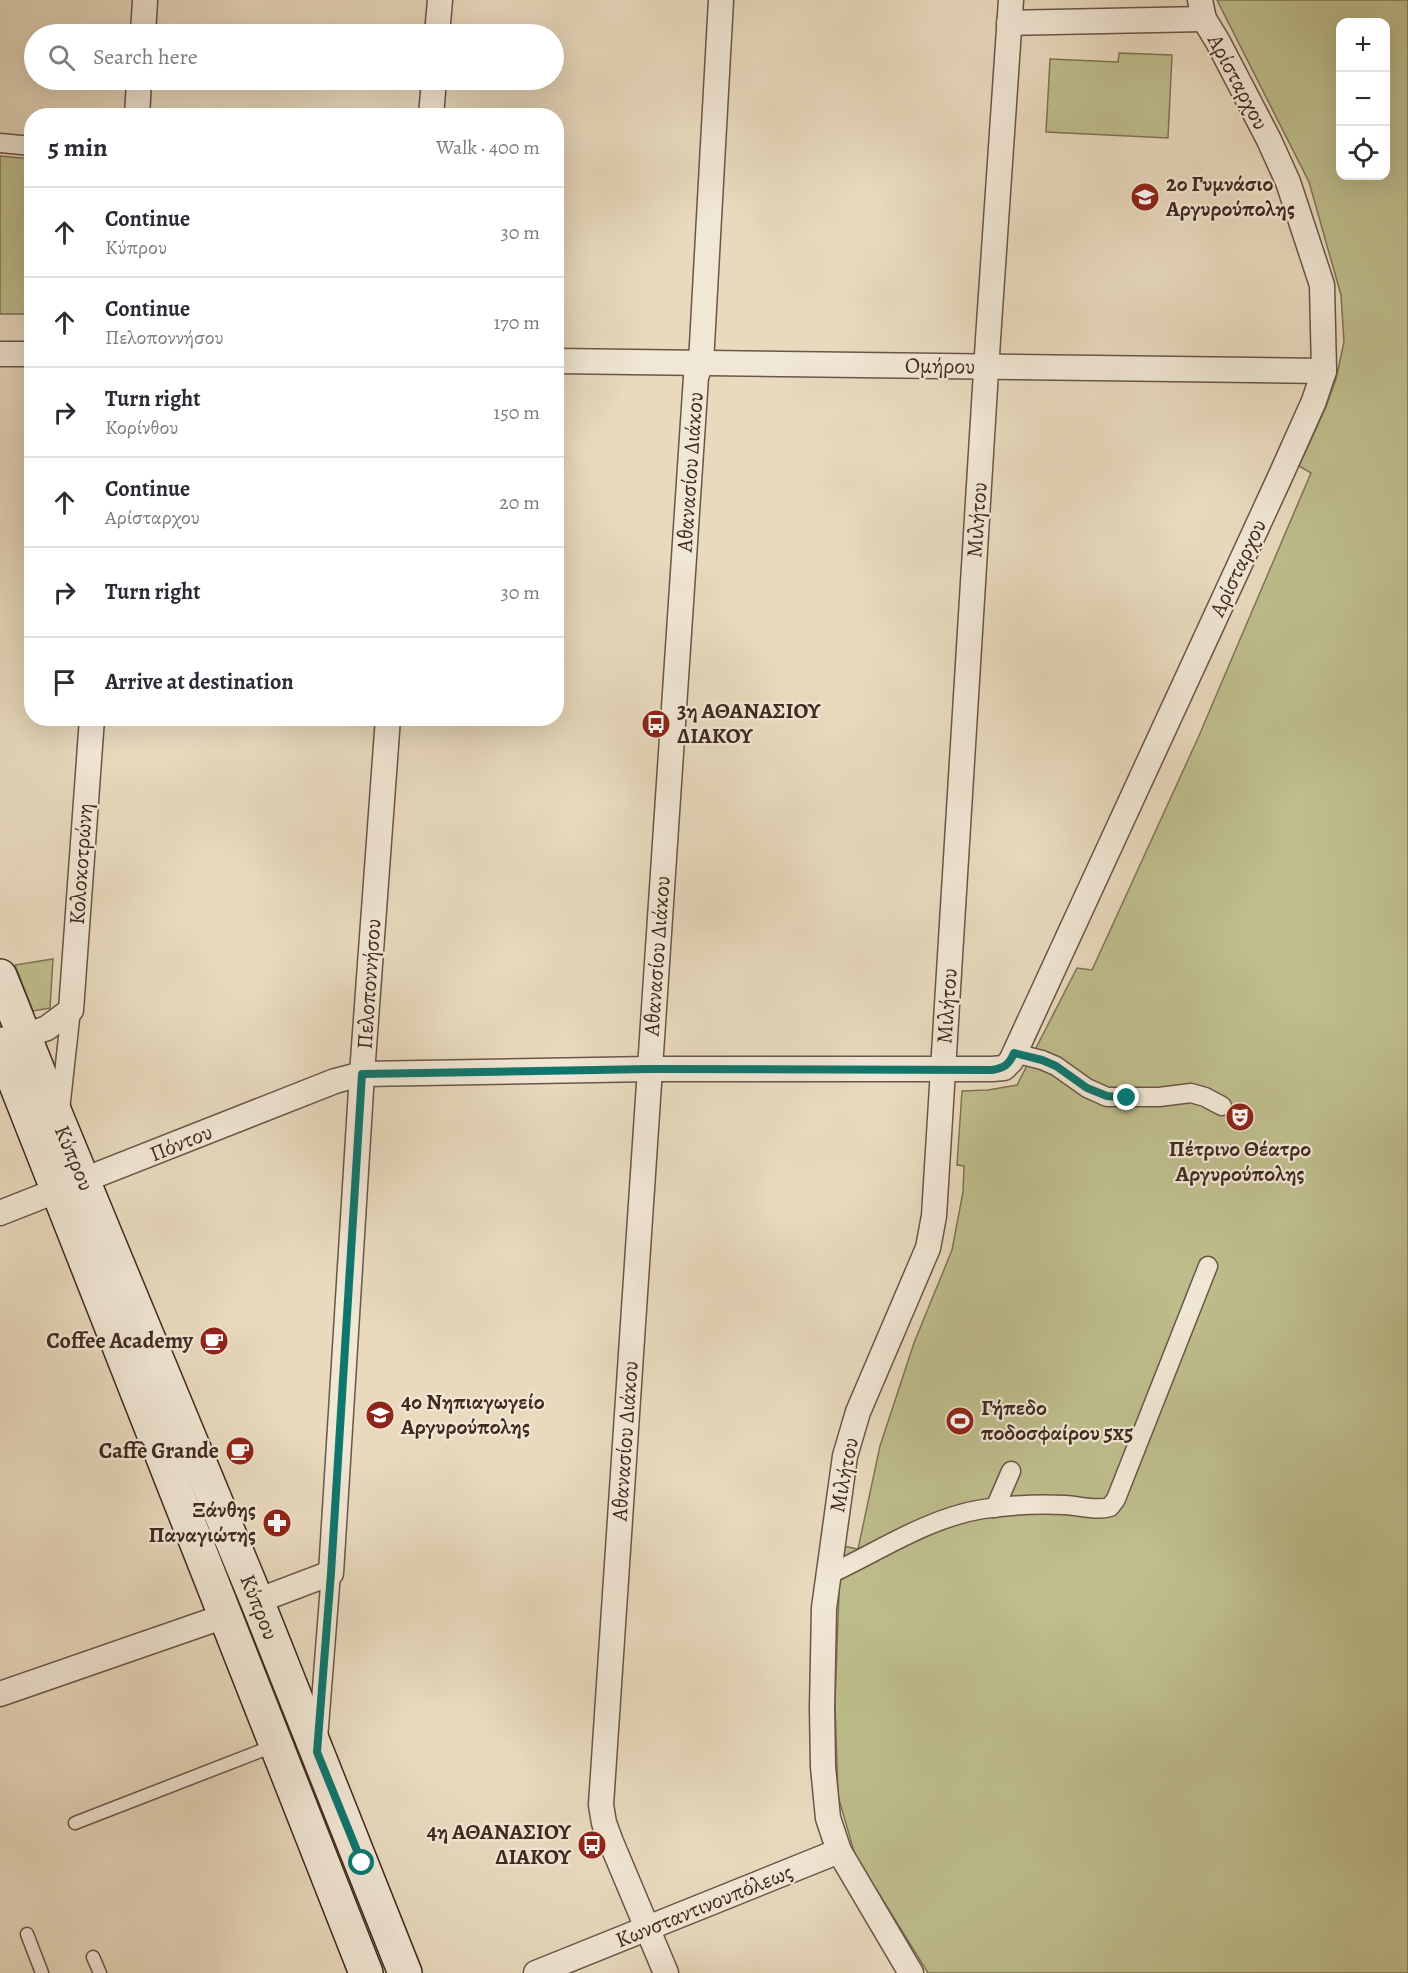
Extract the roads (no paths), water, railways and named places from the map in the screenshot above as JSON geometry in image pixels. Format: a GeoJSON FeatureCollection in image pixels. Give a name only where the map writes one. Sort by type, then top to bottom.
{"type":"FeatureCollection","features":[{"type":"Feature","properties":{"kind":"main road","name":"Κύπρου"},"geometry":{"type":"LineString","coordinates":[[0,976],[7,1044],[257,1601],[405,1973]]}},
{"type":"Feature","properties":{"kind":"main road","name":"Κύπρου"},"geometry":{"type":"LineString","coordinates":[[7,1044],[58,1120],[71,1186],[225,1616],[366,1973]]}},
{"type":"Feature","properties":{"kind":"street"},"geometry":{"type":"LineString","coordinates":[[143,24],[145,0]]}},
{"type":"Feature","properties":{"kind":"street"},"geometry":{"type":"LineString","coordinates":[[438,24],[440,0]]}},
{"type":"Feature","properties":{"kind":"street","name":"Αθανασίου Διάκου"},"geometry":{"type":"LineString","coordinates":[[666,1973],[649,1928],[612,1846],[604,1823],[602,1805],[696,377],[701,363],[721,0]]}},
{"type":"Feature","properties":{"kind":"street"},"geometry":{"type":"LineString","coordinates":[[1010,11],[1202,10]]}},
{"type":"Feature","properties":{"kind":"street","name":"Αρίσταρχου"},"geometry":{"type":"LineString","coordinates":[[943,1069],[992,1070],[1004,1068],[1011,1061],[1275,488],[1314,401],[1324,371],[1322,285],[1293,198],[1269,140],[1202,10]]}},
{"type":"Feature","properties":{"kind":"street","name":"Μιλήτου"},"geometry":{"type":"LineString","coordinates":[[911,1973],[838,1851],[828,1818],[823,1767],[824,1608],[845,1456],[858,1412],[928,1248],[934,1216],[1010,11]]}},
{"type":"Feature","properties":{"kind":"street"},"geometry":{"type":"LineString","coordinates":[[138,108],[139,90]]}},
{"type":"Feature","properties":{"kind":"street"},"geometry":{"type":"LineString","coordinates":[[432,108],[433,90]]}},
{"type":"Feature","properties":{"kind":"street"},"geometry":{"type":"LineString","coordinates":[[0,143],[24,145]]}},
{"type":"Feature","properties":{"kind":"street"},"geometry":{"type":"LineString","coordinates":[[0,354],[24,354]]}},
{"type":"Feature","properties":{"kind":"street","name":"Ομήρου"},"geometry":{"type":"LineString","coordinates":[[564,361],[1324,371]]}},
{"type":"Feature","properties":{"kind":"street","name":"Κολοκοτρώνη"},"geometry":{"type":"LineString","coordinates":[[58,1120],[62,1102],[71,1010],[91,726]]}},
{"type":"Feature","properties":{"kind":"street","name":"Πελοποννήσου"},"geometry":{"type":"LineString","coordinates":[[317,1752],[387,726]]}},
{"type":"Feature","properties":{"kind":"street"},"geometry":{"type":"LineString","coordinates":[[7,1044],[47,1028],[71,1010]]}},
{"type":"Feature","properties":{"kind":"street"},"geometry":{"type":"LineString","coordinates":[[1014,1053],[1056,1066],[1087,1088],[1107,1096],[1159,1097],[1191,1093],[1206,1096],[1222,1106]]}},
{"type":"Feature","properties":{"kind":"street","name":"Πόντου"},"geometry":{"type":"LineString","coordinates":[[0,1213],[335,1082],[362,1074],[650,1069],[943,1069]]}},
{"type":"Feature","properties":{"kind":"street"},"geometry":{"type":"LineString","coordinates":[[828,1575],[950,1517],[995,1508],[1064,1505],[1103,1509],[1110,1507],[1116,1499],[1208,1266]]}},
{"type":"Feature","properties":{"kind":"street"},"geometry":{"type":"LineString","coordinates":[[995,1508],[1011,1471]]}},
{"type":"Feature","properties":{"kind":"street"},"geometry":{"type":"LineString","coordinates":[[257,1601],[331,1573]]}},
{"type":"Feature","properties":{"kind":"street"},"geometry":{"type":"LineString","coordinates":[[0,1694],[225,1616]]}},
{"type":"Feature","properties":{"kind":"street","name":"Κωνσταντινουπόλεως"},"geometry":{"type":"LineString","coordinates":[[536,1973],[838,1851]]}},
{"type":"Feature","properties":{"kind":"lane"},"geometry":{"type":"LineString","coordinates":[[75,1823],[276,1745]]}},
{"type":"Feature","properties":{"kind":"lane"},"geometry":{"type":"LineString","coordinates":[[27,1934],[42,1973]]}},
{"type":"Feature","properties":{"kind":"lane"},"geometry":{"type":"LineString","coordinates":[[93,1957],[100,1973]]}},
{"type":"Feature","properties":{"kind":"place","name":"2ο Γυμνάσιο Αργυρούπολης"},"geometry":{"type":"Point","coordinates":[1145,197]}},
{"type":"Feature","properties":{"kind":"place","name":"3η ΑΘΑΝΑΣΙΟΥ ΔΙΑΚΟΥ"},"geometry":{"type":"Point","coordinates":[656,724]}},
{"type":"Feature","properties":{"kind":"place","name":"Πέτρινο Θέατρο Αργυρούπολης"},"geometry":{"type":"Point","coordinates":[1240,1117]}},
{"type":"Feature","properties":{"kind":"place","name":"Coffee Academy"},"geometry":{"type":"Point","coordinates":[214,1341]}},
{"type":"Feature","properties":{"kind":"place","name":"4ο Νηπιαγωγείο Αργυρούπολης"},"geometry":{"type":"Point","coordinates":[380,1415]}},
{"type":"Feature","properties":{"kind":"place","name":"Γήπεδο ποδοσφαίρου 5x5"},"geometry":{"type":"Point","coordinates":[960,1421]}},
{"type":"Feature","properties":{"kind":"place","name":"Caffè Grande"},"geometry":{"type":"Point","coordinates":[240,1451]}},
{"type":"Feature","properties":{"kind":"place","name":"Ξάνθης Παναγιώτης"},"geometry":{"type":"Point","coordinates":[277,1523]}},
{"type":"Feature","properties":{"kind":"place","name":"4η ΑΘΑΝΑΣΙΟΥ ΔΙΑΚΟΥ"},"geometry":{"type":"Point","coordinates":[592,1845]}}]}
